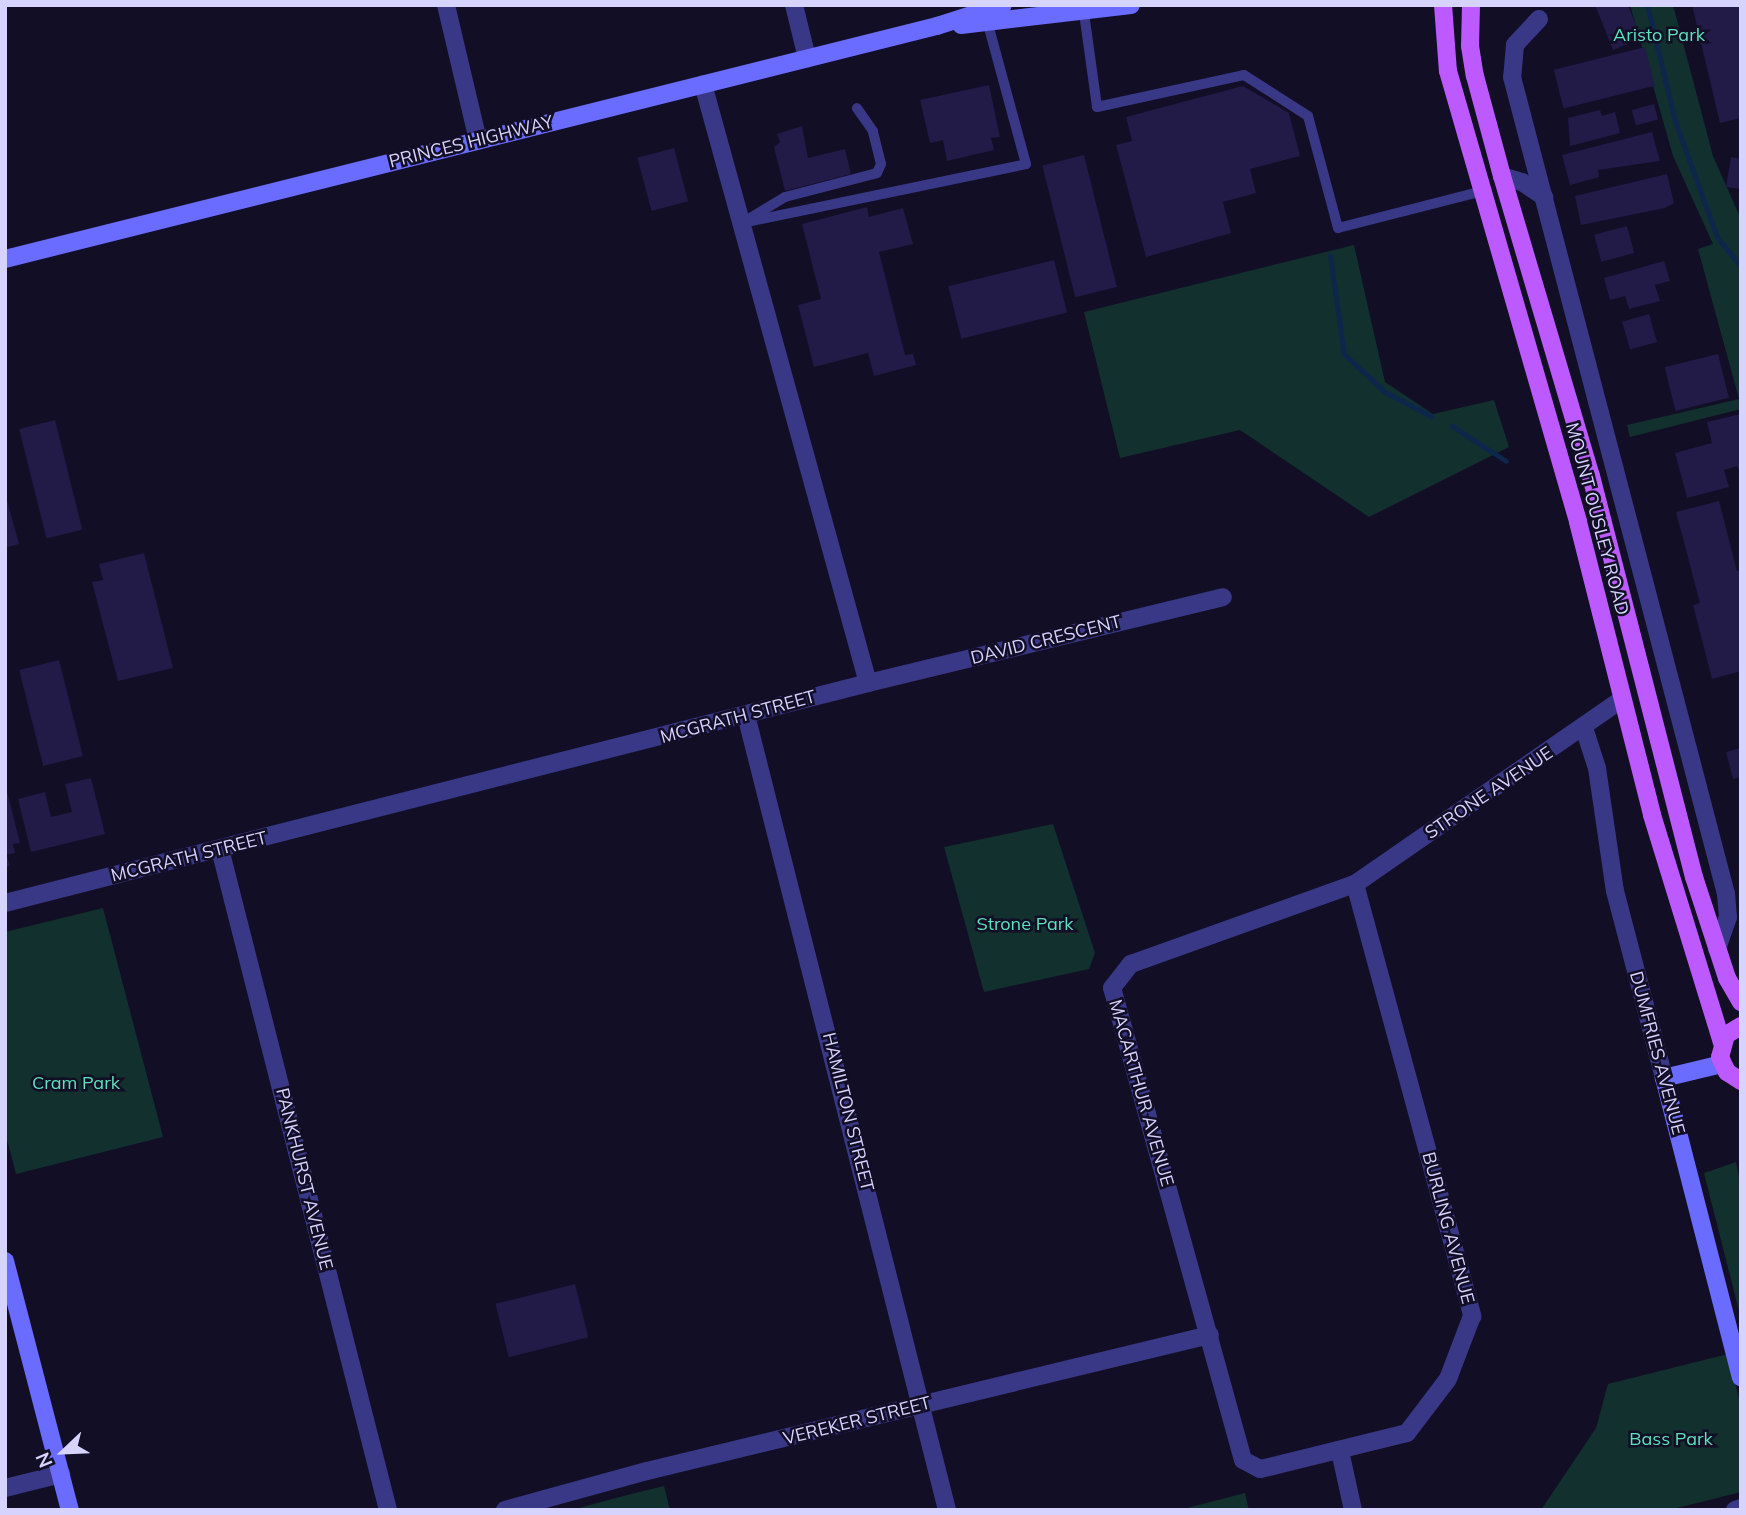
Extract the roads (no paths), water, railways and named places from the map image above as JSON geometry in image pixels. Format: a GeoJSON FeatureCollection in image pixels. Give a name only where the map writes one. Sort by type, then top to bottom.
{"type":"FeatureCollection","features":[{"type":"Feature","properties":{"kind":"main road","name":"PRINCES HIGHWAY"},"geometry":{"type":"LineString","coordinates":[[5,259],[937,26],[1003,5]]}},
{"type":"Feature","properties":{"kind":"main road","name":"PRINCES HIGHWAY"},"geometry":{"type":"LineString","coordinates":[[937,26],[988,24],[1131,5]]}},
{"type":"Feature","properties":{"kind":"main road","name":"MOUNT OUSLEY ROAD"},"geometry":{"type":"LineString","coordinates":[[1443,5],[1445,56],[1578,522],[1674,893],[1722,1042],[1722,1064]]}},
{"type":"Feature","properties":{"kind":"main road","name":"MOUNT OUSLEY ROAD"},"geometry":{"type":"LineString","coordinates":[[1471,5],[1473,66],[1502,176],[1591,476],[1717,949],[1741,1002]]}},
{"type":"Feature","properties":{"kind":"main road"},"geometry":{"type":"LineString","coordinates":[[1722,1042],[1741,1026]]}},
{"type":"Feature","properties":{"kind":"main road"},"geometry":{"type":"LineString","coordinates":[[1664,1078],[1722,1064],[1739,1083]]}},
{"type":"Feature","properties":{"kind":"main road","name":"DUMFRIES AVENUE"},"geometry":{"type":"LineString","coordinates":[[1664,1078],[1741,1377]]}},
{"type":"Feature","properties":{"kind":"main road"},"geometry":{"type":"LineString","coordinates":[[5,1261],[70,1510]]}},
{"type":"Feature","properties":{"kind":"street"},"geometry":{"type":"LineString","coordinates":[[446,5],[478,140]]}},
{"type":"Feature","properties":{"kind":"street"},"geometry":{"type":"LineString","coordinates":[[794,5],[807,58]]}},
{"type":"Feature","properties":{"kind":"street","name":"MOUNT OUSLEY ROAD"},"geometry":{"type":"LineString","coordinates":[[1539,19],[1515,45],[1510,66],[1727,897],[1727,925],[1717,949]]}},
{"type":"Feature","properties":{"kind":"street"},"geometry":{"type":"LineString","coordinates":[[703,84],[868,682]]}},
{"type":"Feature","properties":{"kind":"street"},"geometry":{"type":"LineString","coordinates":[[1502,176],[1522,181],[1544,197]]}},
{"type":"Feature","properties":{"kind":"street","name":"DAVID CRESCENT"},"geometry":{"type":"LineString","coordinates":[[868,682],[1223,597]]}},
{"type":"Feature","properties":{"kind":"street","name":"MCGRATH STREET"},"geometry":{"type":"LineString","coordinates":[[5,903],[868,682]]}},
{"type":"Feature","properties":{"kind":"street","name":"STRONE AVENUE"},"geometry":{"type":"LineString","coordinates":[[1355,884],[1584,728],[1622,699]]}},
{"type":"Feature","properties":{"kind":"street","name":"HAMILTON STREET"},"geometry":{"type":"LineString","coordinates":[[746,715],[947,1510]]}},
{"type":"Feature","properties":{"kind":"street","name":"DUMFRIES AVENUE"},"geometry":{"type":"LineString","coordinates":[[1584,728],[1597,768],[1615,891],[1664,1078]]}},
{"type":"Feature","properties":{"kind":"street","name":"PANKHURST AVENUE"},"geometry":{"type":"LineString","coordinates":[[220,849],[388,1510]]}},
{"type":"Feature","properties":{"kind":"street","name":"MACARTHUR AVENUE"},"geometry":{"type":"LineString","coordinates":[[1210,1335],[1112,988],[1132,964],[1355,884]]}},
{"type":"Feature","properties":{"kind":"street","name":"BURLING AVENUE"},"geometry":{"type":"LineString","coordinates":[[1210,1335],[1243,1460],[1260,1469],[1407,1433],[1447,1379],[1472,1316],[1355,884]]}},
{"type":"Feature","properties":{"kind":"street","name":"VEREKER STREET"},"geometry":{"type":"LineString","coordinates":[[509,1509],[1210,1335]]}},
{"type":"Feature","properties":{"kind":"street"},"geometry":{"type":"LineString","coordinates":[[1340,1451],[1353,1510]]}},
{"type":"Feature","properties":{"kind":"street"},"geometry":{"type":"LineString","coordinates":[[5,1489],[61,1475]]}},
{"type":"Feature","properties":{"kind":"street"},"geometry":{"type":"LineString","coordinates":[[1735,1510],[1741,1508]]}},
{"type":"Feature","properties":{"kind":"lane"},"geometry":{"type":"LineString","coordinates":[[1084,13],[1097,107],[1244,75],[1308,116],[1338,228],[1483,191]]}},
{"type":"Feature","properties":{"kind":"lane"},"geometry":{"type":"LineString","coordinates":[[742,223],[1026,164],[988,24]]}},
{"type":"Feature","properties":{"kind":"lane"},"geometry":{"type":"LineString","coordinates":[[742,223],[785,197],[877,173],[881,164],[873,131],[857,108]]}},
{"type":"Feature","properties":{"kind":"waterway"},"geometry":{"type":"LineString","coordinates":[[1647,5],[1675,121],[1717,237],[1741,267]]}},
{"type":"Feature","properties":{"kind":"waterway"},"geometry":{"type":"LineString","coordinates":[[1330,256],[1344,354],[1385,392],[1431,416]]}},
{"type":"Feature","properties":{"kind":"waterway"},"geometry":{"type":"LineString","coordinates":[[1452,426],[1506,461]]}},
{"type":"Feature","properties":{"kind":"park label","name":"Aristo Park"},"geometry":{"type":"Point","coordinates":[1659,35]}},
{"type":"Feature","properties":{"kind":"park label","name":"Strone Park"},"geometry":{"type":"Point","coordinates":[1025,924]}},
{"type":"Feature","properties":{"kind":"park label","name":"Cram Park"},"geometry":{"type":"Point","coordinates":[76,1083]}},
{"type":"Feature","properties":{"kind":"park label","name":"Bass Park"},"geometry":{"type":"Point","coordinates":[1671,1439]}}]}
